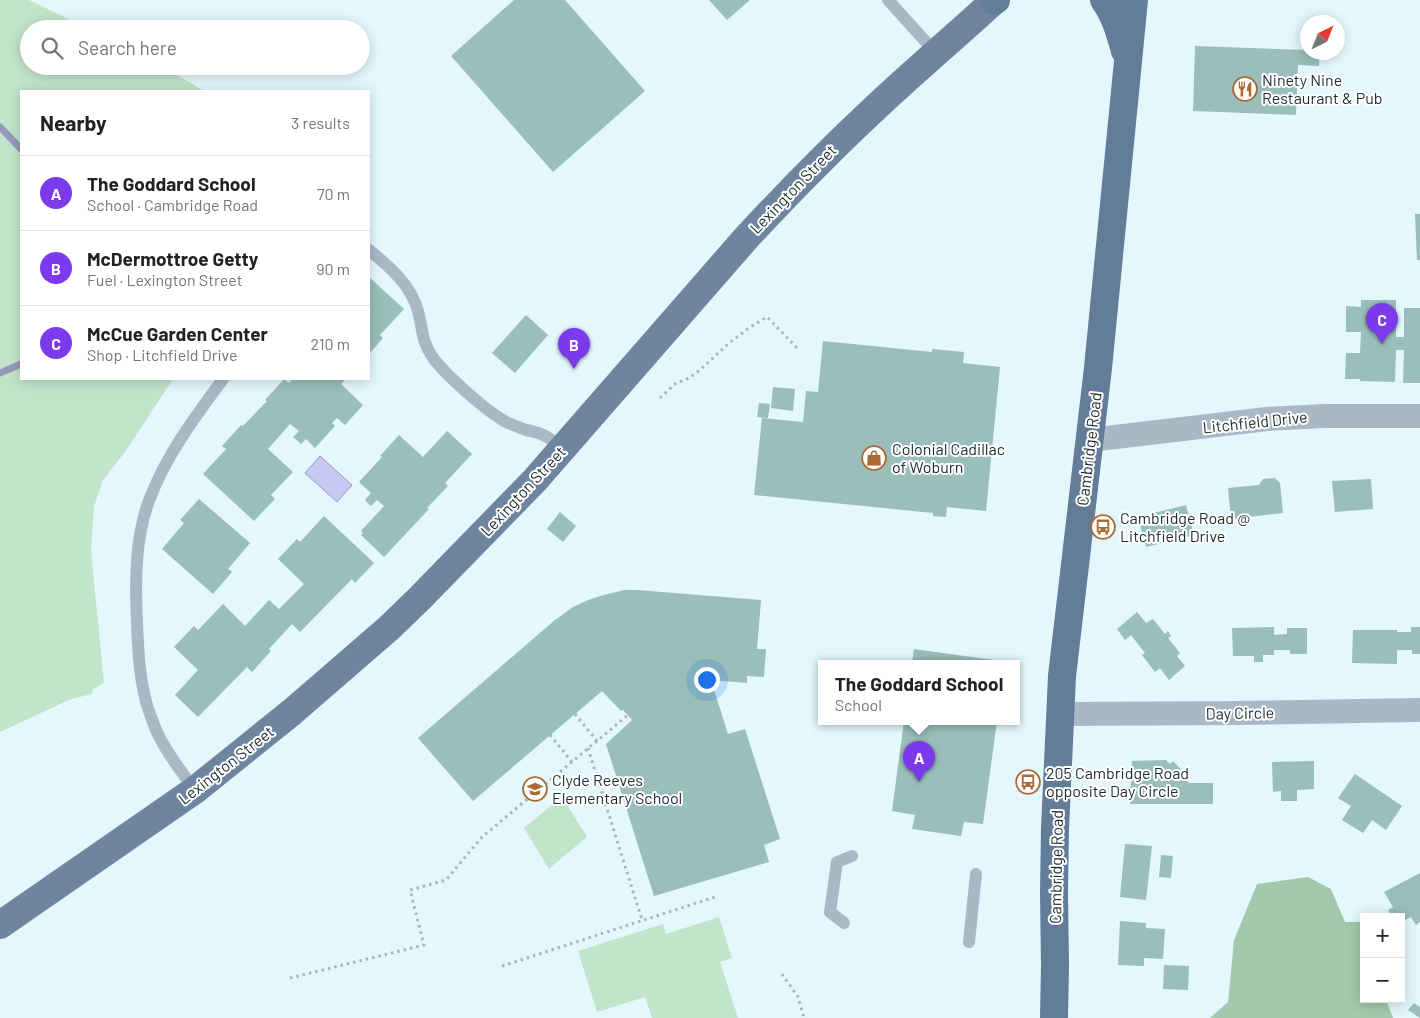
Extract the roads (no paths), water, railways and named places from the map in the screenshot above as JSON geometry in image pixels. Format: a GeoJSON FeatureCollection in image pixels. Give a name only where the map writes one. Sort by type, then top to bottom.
{"type":"FeatureCollection","features":[{"type":"Feature","properties":{"kind":"highway"},"geometry":{"type":"LineString","coordinates":[[1104,0],[1116,23],[1128,60]]}},
{"type":"Feature","properties":{"kind":"highway","name":"Cambridge Road"},"geometry":{"type":"LineString","coordinates":[[1054,1018],[1054,892],[1062,676],[1098,368],[1134,0]]}},
{"type":"Feature","properties":{"kind":"main road","name":"Lexington Street"},"geometry":{"type":"LineString","coordinates":[[0,925],[195,790],[292,712],[420,598],[528,487],[782,199],[867,115],[995,0]]}},
{"type":"Feature","properties":{"kind":"street","name":"Litchfield Drive"},"geometry":{"type":"LineString","coordinates":[[1090,440],[1267,419],[1325,416],[1420,416]]}},
{"type":"Feature","properties":{"kind":"street","name":"Day Circle"},"geometry":{"type":"LineString","coordinates":[[1060,714],[1236,714],[1420,710]]}},
{"type":"Feature","properties":{"kind":"lane"},"geometry":{"type":"LineString","coordinates":[[888,0],[936,53]]}},
{"type":"Feature","properties":{"kind":"lane"},"geometry":{"type":"LineString","coordinates":[[370,251],[390,266],[410,292],[418,312],[422,337],[435,360],[481,404],[507,422],[540,433],[563,448]]}},
{"type":"Feature","properties":{"kind":"lane"},"geometry":{"type":"LineString","coordinates":[[195,790],[170,756],[157,731],[145,699],[141,682],[138,650],[135,583],[143,520],[149,500],[186,429],[222,380]]}},
{"type":"Feature","properties":{"kind":"lane"},"geometry":{"type":"LineString","coordinates":[[844,923],[830,912],[837,862],[852,856]]}},
{"type":"Feature","properties":{"kind":"lane"},"geometry":{"type":"LineString","coordinates":[[969,942],[976,874]]}},
{"type":"Feature","properties":{"kind":"water"},"geometry":{"type":"Polygon","coordinates":[[[320,456],[352,485],[337,502],[305,473],[320,456]]]}},
{"type":"Feature","properties":{"kind":"waterway"},"geometry":{"type":"LineString","coordinates":[[0,127],[20,148]]}},
{"type":"Feature","properties":{"kind":"waterway"},"geometry":{"type":"LineString","coordinates":[[0,373],[20,364]]}},
{"type":"Feature","properties":{"kind":"place","name":"Ninety Nine Restaurant & Pub"},"geometry":{"type":"Point","coordinates":[1245,89]}},
{"type":"Feature","properties":{"kind":"place","name":"McCue Garden Center"},"geometry":{"type":"Point","coordinates":[1382,344]}},
{"type":"Feature","properties":{"kind":"place","name":"McDermottroe Getty"},"geometry":{"type":"Point","coordinates":[574,369]}},
{"type":"Feature","properties":{"kind":"place","name":"Colonial Cadillac of Woburn"},"geometry":{"type":"Point","coordinates":[874,458]}},
{"type":"Feature","properties":{"kind":"place","name":"Cambridge Road @ Litchfield Drive"},"geometry":{"type":"Point","coordinates":[1103,527]}},
{"type":"Feature","properties":{"kind":"place","name":"The Goddard School"},"geometry":{"type":"Point","coordinates":[919,782]}},
{"type":"Feature","properties":{"kind":"place","name":"205 Cambridge Road opposite Day Circle"},"geometry":{"type":"Point","coordinates":[1028,782]}},
{"type":"Feature","properties":{"kind":"place","name":"Clyde Reeves Elementary School"},"geometry":{"type":"Point","coordinates":[535,789]}}]}
